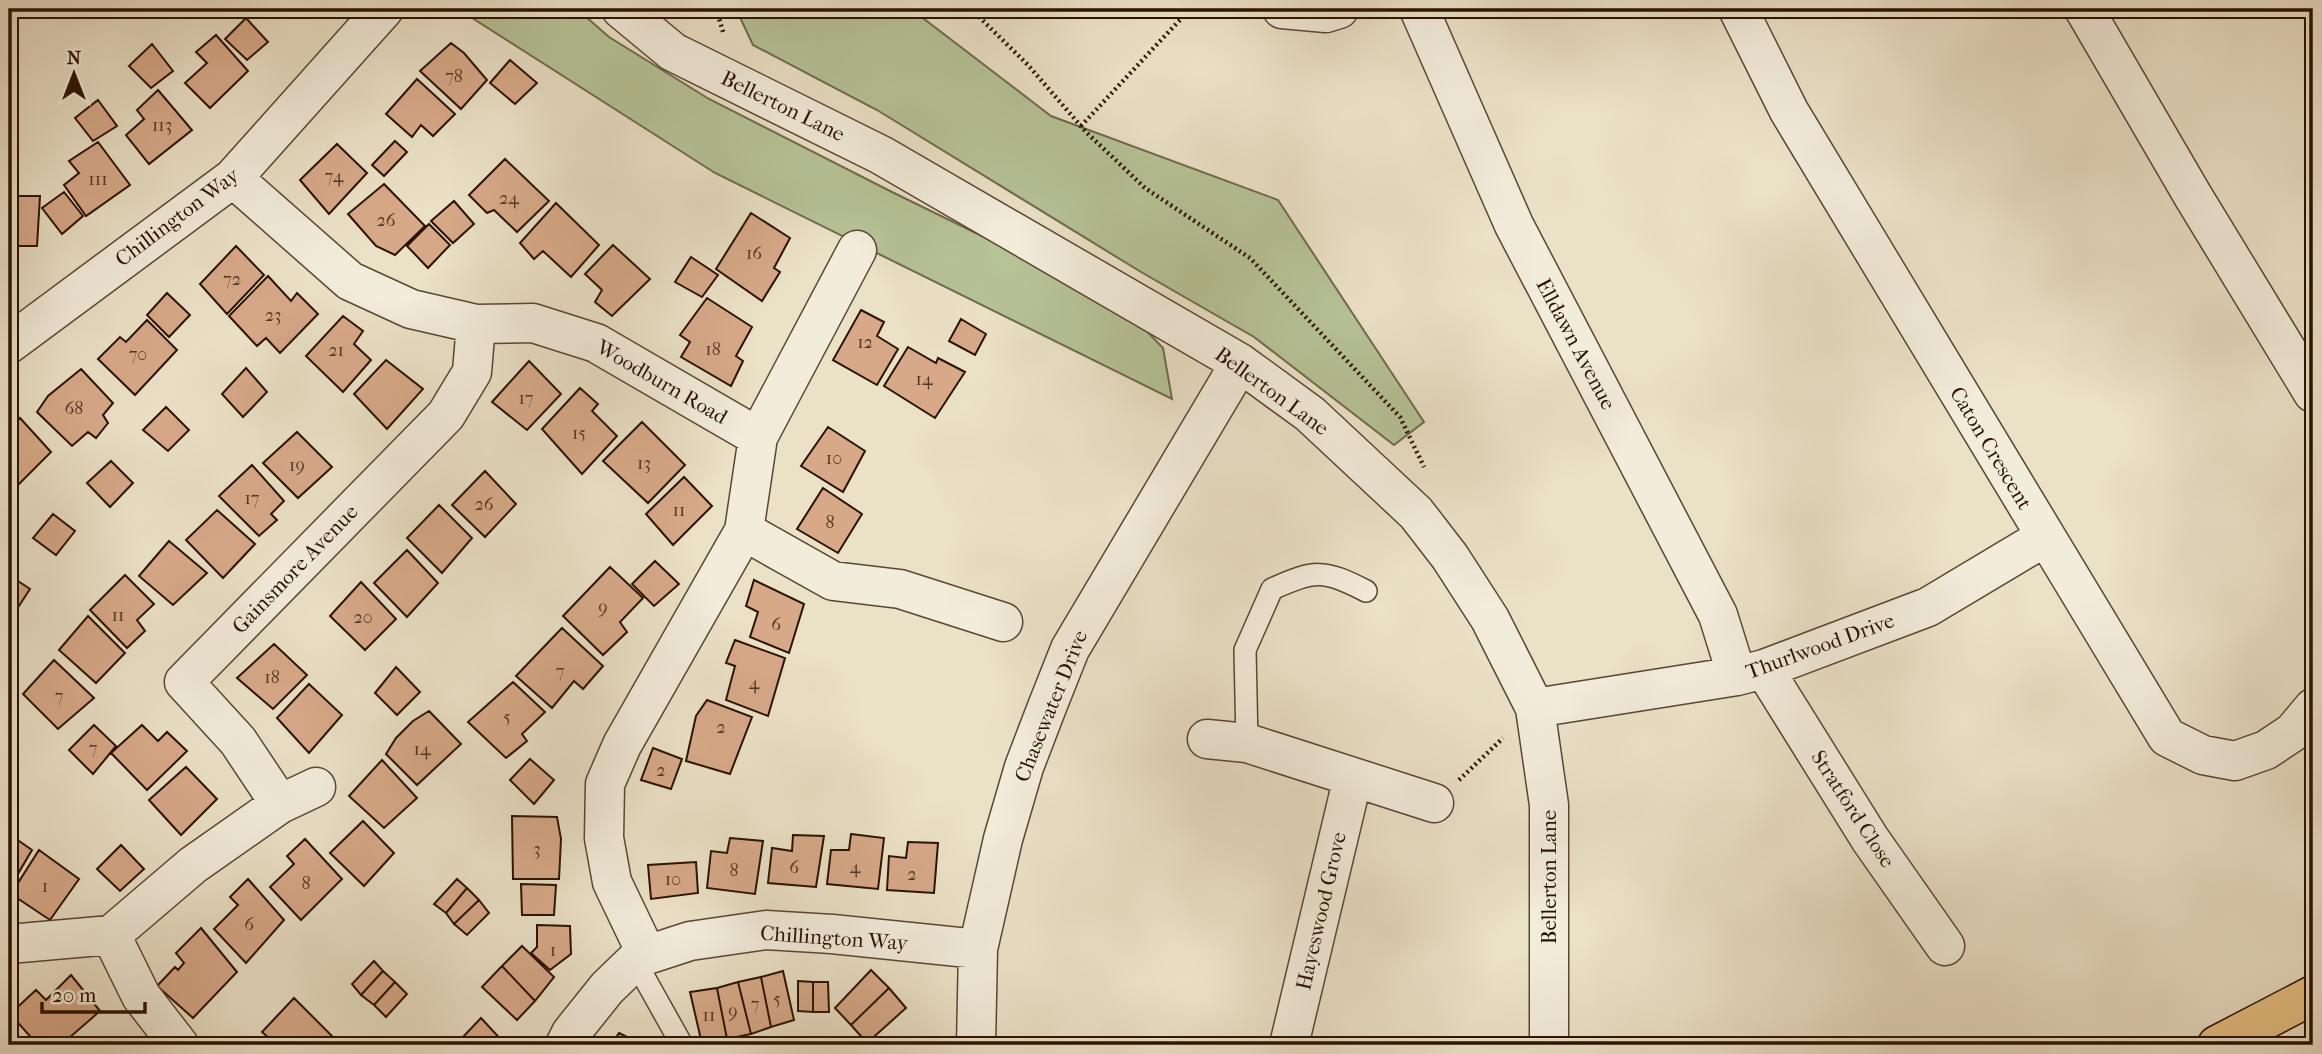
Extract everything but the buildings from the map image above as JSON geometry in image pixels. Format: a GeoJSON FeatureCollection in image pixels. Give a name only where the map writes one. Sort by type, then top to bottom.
{"type":"FeatureCollection","features":[{"type":"Feature","properties":{"kind":"highway"},"geometry":{"type":"LineString","coordinates":[[2217,1045],[2313,995]]}},
{"type":"Feature","properties":{"kind":"street","name":"Chillington Way"},"geometry":{"type":"LineString","coordinates":[[12,334],[233,178],[384,9]]}},
{"type":"Feature","properties":{"kind":"street","name":"Bellerton Lane"},"geometry":{"type":"LineString","coordinates":[[621,9],[673,52],[881,155],[1240,363],[1310,414],[1416,513],[1450,557],[1490,619],[1535,708],[1549,804],[1549,1045]]}},
{"type":"Feature","properties":{"kind":"street"},"geometry":{"type":"LineString","coordinates":[[1282,9],[1326,13],[1339,9]]}},
{"type":"Feature","properties":{"kind":"street","name":"Elldawn Avenue"},"geometry":{"type":"LineString","coordinates":[[1419,9],[1514,225],[1751,673]]}},
{"type":"Feature","properties":{"kind":"street","name":"Caton Crescent"},"geometry":{"type":"LineString","coordinates":[[1738,9],[1789,111],[2167,737],[2203,755],[2235,761],[2266,750],[2293,732],[2313,709]]}},
{"type":"Feature","properties":{"kind":"street"},"geometry":{"type":"LineString","coordinates":[[2084,9],[2193,196],[2313,393]]}},
{"type":"Feature","properties":{"kind":"street","name":"Woodburn Road"},"geometry":{"type":"LineString","coordinates":[[233,178],[350,281],[411,309],[476,324],[533,323],[596,343],[758,437]]}},
{"type":"Feature","properties":{"kind":"street"},"geometry":{"type":"LineString","coordinates":[[641,958],[612,882],[604,838],[606,784],[622,745],[744,531],[758,437],[857,250]]}},
{"type":"Feature","properties":{"kind":"street","name":"Gainsmore Avenue"},"geometry":{"type":"LineString","coordinates":[[280,804],[238,741],[184,682],[446,415],[472,372],[476,324]]}},
{"type":"Feature","properties":{"kind":"street","name":"Chasewater Drive"},"geometry":{"type":"LineString","coordinates":[[976,1045],[978,949],[1003,839],[1024,768],[1070,649],[1240,363]]}},
{"type":"Feature","properties":{"kind":"street"},"geometry":{"type":"LineString","coordinates":[[744,531],[833,581],[900,589],[1003,622]]}},
{"type":"Feature","properties":{"kind":"street","name":"Thurlwood Drive"},"geometry":{"type":"LineString","coordinates":[[1535,708],[1751,673],[1928,607],[2045,537]]}},
{"type":"Feature","properties":{"kind":"street","name":"Stratford Close"},"geometry":{"type":"LineString","coordinates":[[1751,673],[1945,946]]}},
{"type":"Feature","properties":{"kind":"street"},"geometry":{"type":"LineString","coordinates":[[1207,738],[1247,743],[1434,803]]}},
{"type":"Feature","properties":{"kind":"street","name":"Hayeswood Grove"},"geometry":{"type":"LineString","coordinates":[[1289,1045],[1353,777]]}},
{"type":"Feature","properties":{"kind":"street"},"geometry":{"type":"LineString","coordinates":[[9,944],[111,935],[193,865],[280,804],[316,787]]}},
{"type":"Feature","properties":{"kind":"street","name":"Chillington Way"},"geometry":{"type":"LineString","coordinates":[[565,1045],[571,1033],[607,988],[641,958],[690,941],[766,930],[978,949]]}},
{"type":"Feature","properties":{"kind":"street"},"geometry":{"type":"LineString","coordinates":[[111,935],[141,996],[177,1044]]}},
{"type":"Feature","properties":{"kind":"lane"},"geometry":{"type":"LineString","coordinates":[[1247,743],[1245,650],[1272,589],[1306,574],[1337,576],[1366,591]]}},
{"type":"Feature","properties":{"kind":"lane"},"geometry":{"type":"LineString","coordinates":[[641,958],[682,1045]]}},
{"type":"Feature","properties":{"kind":"path"},"geometry":{"type":"LineString","coordinates":[[971,9],[1028,65],[1081,126],[1145,188],[1250,258],[1400,417],[1429,477]]}},
{"type":"Feature","properties":{"kind":"path"},"geometry":{"type":"LineString","coordinates":[[1081,126],[1190,9]]}},
{"type":"Feature","properties":{"kind":"path"},"geometry":{"type":"LineString","coordinates":[[1434,803],[1535,708]]}},
{"type":"Feature","properties":{"kind":"green space"},"geometry":{"type":"Polygon","coordinates":[[[458,9],[577,9],[609,37],[709,99],[1023,256],[1136,320],[1163,348],[1172,399],[715,173],[458,9]]]}},
{"type":"Feature","properties":{"kind":"green space"},"geometry":{"type":"Polygon","coordinates":[[[736,9],[911,9],[1051,116],[1278,200],[1424,422],[1394,445],[1254,337],[1141,272],[877,110],[753,45],[736,9]]]}}]}
